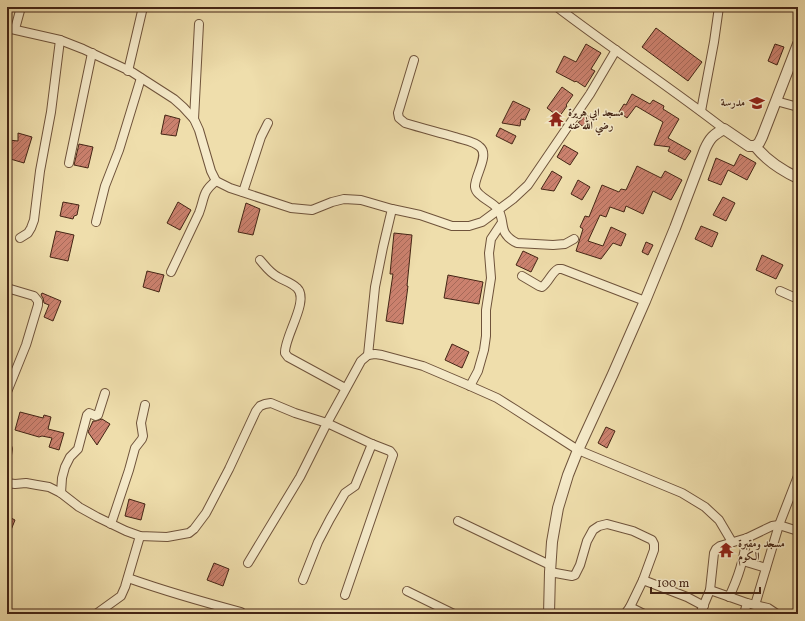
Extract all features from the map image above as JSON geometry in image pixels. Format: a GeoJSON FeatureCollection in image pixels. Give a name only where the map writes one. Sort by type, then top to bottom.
{"type":"FeatureCollection","features":[{"type":"Feature","properties":{"kind":"street"},"geometry":{"type":"LineString","coordinates":[[21,7],[11,28],[60,40],[92,53],[128,70],[174,99],[183,107],[194,119],[199,130],[211,171],[216,181],[230,188],[291,208],[312,210],[344,199],[361,200],[420,215],[452,226],[470,226],[482,222],[528,185],[590,94],[616,50]]}},
{"type":"Feature","properties":{"kind":"street"},"geometry":{"type":"LineString","coordinates":[[128,70],[143,7]]}},
{"type":"Feature","properties":{"kind":"street"},"geometry":{"type":"LineString","coordinates":[[557,7],[749,146],[755,146],[762,137],[798,44]]}},
{"type":"Feature","properties":{"kind":"street"},"geometry":{"type":"LineString","coordinates":[[701,111],[719,7]]}},
{"type":"Feature","properties":{"kind":"street"},"geometry":{"type":"LineString","coordinates":[[194,119],[199,24]]}},
{"type":"Feature","properties":{"kind":"street"},"geometry":{"type":"LineString","coordinates":[[20,238],[28,232],[34,220],[40,171],[51,112],[60,40]]}},
{"type":"Feature","properties":{"kind":"street"},"geometry":{"type":"LineString","coordinates":[[69,163],[92,53]]}},
{"type":"Feature","properties":{"kind":"street"},"geometry":{"type":"LineString","coordinates":[[414,60],[400,103],[398,113],[399,118],[405,123],[471,142],[482,148],[484,152],[475,185],[476,190],[498,210],[504,231],[512,241],[517,243],[553,245],[565,244],[574,239]]}},
{"type":"Feature","properties":{"kind":"street"},"geometry":{"type":"LineString","coordinates":[[96,222],[105,186],[141,78]]}},
{"type":"Feature","properties":{"kind":"street"},"geometry":{"type":"LineString","coordinates":[[776,101],[798,107]]}},
{"type":"Feature","properties":{"kind":"street"},"geometry":{"type":"LineString","coordinates":[[242,192],[261,137],[268,123]]}},
{"type":"Feature","properties":{"kind":"street"},"geometry":{"type":"LineString","coordinates":[[549,614],[552,542],[558,508],[568,475],[645,301],[675,228],[705,148],[715,133],[724,129]]}},
{"type":"Feature","properties":{"kind":"street"},"geometry":{"type":"LineString","coordinates":[[755,146],[767,160],[784,172],[798,178]]}},
{"type":"Feature","properties":{"kind":"street"},"geometry":{"type":"LineString","coordinates":[[171,272],[202,206],[204,195],[216,181]]}},
{"type":"Feature","properties":{"kind":"street"},"geometry":{"type":"LineString","coordinates":[[368,355],[375,287],[392,209]]}},
{"type":"Feature","properties":{"kind":"street"},"geometry":{"type":"LineString","coordinates":[[470,386],[478,371],[486,336],[486,310],[491,278],[489,253],[491,239],[502,224]]}},
{"type":"Feature","properties":{"kind":"street"},"geometry":{"type":"LineString","coordinates":[[260,260],[269,271],[277,277],[291,283],[298,288],[301,293],[300,303],[286,345],[285,353],[288,357],[346,388]]}},
{"type":"Feature","properties":{"kind":"street"},"geometry":{"type":"LineString","coordinates":[[522,276],[542,287],[545,286],[554,271],[562,269],[645,301]]}},
{"type":"Feature","properties":{"kind":"street"},"geometry":{"type":"LineString","coordinates":[[7,288],[34,296],[38,301],[26,345],[7,392]]}},
{"type":"Feature","properties":{"kind":"street"},"geometry":{"type":"LineString","coordinates":[[780,291],[798,299]]}},
{"type":"Feature","properties":{"kind":"street"},"geometry":{"type":"LineString","coordinates":[[248,563],[300,477],[327,423],[361,361],[368,355],[375,354],[423,366],[497,398],[578,450],[682,493],[705,507],[719,520],[732,542]]}},
{"type":"Feature","properties":{"kind":"street"},"geometry":{"type":"LineString","coordinates":[[61,493],[62,478],[65,467],[70,457],[78,449],[87,415],[89,413],[96,416],[98,415],[105,393]]}},
{"type":"Feature","properties":{"kind":"street"},"geometry":{"type":"LineString","coordinates":[[7,483],[26,483],[49,487],[61,493],[79,507],[97,517],[140,536],[167,537],[188,533],[194,529],[206,512],[256,411],[260,406],[271,403],[295,413],[327,423],[372,444],[390,450],[393,455],[345,595]]}},
{"type":"Feature","properties":{"kind":"street"},"geometry":{"type":"LineString","coordinates":[[111,524],[135,448],[143,436],[140,423],[145,406]]}},
{"type":"Feature","properties":{"kind":"street"},"geometry":{"type":"LineString","coordinates":[[303,580],[318,542],[330,519],[345,493],[355,486],[372,444]]}},
{"type":"Feature","properties":{"kind":"street"},"geometry":{"type":"LineString","coordinates":[[7,447],[7,455]]}},
{"type":"Feature","properties":{"kind":"street"},"geometry":{"type":"LineString","coordinates":[[744,614],[751,604],[766,568],[779,525],[798,476]]}},
{"type":"Feature","properties":{"kind":"street"},"geometry":{"type":"LineString","coordinates":[[458,521],[550,568],[572,576],[575,575],[580,565],[587,541],[593,530],[599,526],[607,524],[652,540],[654,550],[643,580],[627,611],[644,614]]}},
{"type":"Feature","properties":{"kind":"street"},"geometry":{"type":"LineString","coordinates":[[700,614],[710,590],[714,553],[716,549],[720,546],[747,538],[765,529],[779,525],[798,531]]}},
{"type":"Feature","properties":{"kind":"street"},"geometry":{"type":"LineString","coordinates":[[96,614],[121,596],[128,578],[140,536]]}},
{"type":"Feature","properties":{"kind":"street"},"geometry":{"type":"LineString","coordinates":[[729,597],[743,561],[747,538]]}},
{"type":"Feature","properties":{"kind":"street"},"geometry":{"type":"LineString","coordinates":[[743,561],[766,568]]}},
{"type":"Feature","properties":{"kind":"street"},"geometry":{"type":"LineString","coordinates":[[128,578],[162,590],[241,612],[243,614]]}},
{"type":"Feature","properties":{"kind":"street"},"geometry":{"type":"LineString","coordinates":[[643,580],[687,597],[704,606]]}},
{"type":"Feature","properties":{"kind":"street"},"geometry":{"type":"LineString","coordinates":[[710,590],[751,604],[768,608],[777,614]]}},
{"type":"Feature","properties":{"kind":"street"},"geometry":{"type":"LineString","coordinates":[[407,591],[454,614]]}},
{"type":"Feature","properties":{"kind":"building"},"geometry":{"type":"Polygon","coordinates":[[[656,28],[702,62],[688,81],[642,47],[656,28]]]}},
{"type":"Feature","properties":{"kind":"building"},"geometry":{"type":"Polygon","coordinates":[[[586,44],[601,53],[591,69],[595,71],[585,87],[556,72],[564,56],[576,62],[586,44]]]}},
{"type":"Feature","properties":{"kind":"building"},"geometry":{"type":"Polygon","coordinates":[[[775,44],[784,47],[777,65],[768,61],[775,44]]]}},
{"type":"Feature","properties":{"kind":"building"},"geometry":{"type":"Polygon","coordinates":[[[562,87],[573,95],[559,117],[547,108],[562,87]]]}},
{"type":"Feature","properties":{"kind":"building"},"geometry":{"type":"Polygon","coordinates":[[[632,94],[650,104],[653,100],[664,106],[663,109],[679,119],[668,138],[691,151],[685,160],[668,151],[670,147],[654,145],[663,122],[636,106],[627,118],[619,112],[624,104],[626,105],[632,94]]]}},
{"type":"Feature","properties":{"kind":"building"},"geometry":{"type":"Polygon","coordinates":[[[513,101],[530,109],[525,120],[521,119],[520,126],[502,123],[513,101]]]}},
{"type":"Feature","properties":{"kind":"building"},"geometry":{"type":"Polygon","coordinates":[[[585,114],[594,120],[587,129],[578,123],[585,114]]]}},
{"type":"Feature","properties":{"kind":"building"},"geometry":{"type":"Polygon","coordinates":[[[165,115],[180,119],[176,136],[161,134],[165,115]]]}},
{"type":"Feature","properties":{"kind":"building"},"geometry":{"type":"Polygon","coordinates":[[[500,128],[516,136],[512,144],[496,136],[500,128]]]}},
{"type":"Feature","properties":{"kind":"building"},"geometry":{"type":"Polygon","coordinates":[[[18,133],[32,137],[24,163],[7,158],[8,140],[18,141],[18,133]]]}},
{"type":"Feature","properties":{"kind":"building"},"geometry":{"type":"Polygon","coordinates":[[[79,144],[93,147],[88,168],[74,165],[79,144]]]}},
{"type":"Feature","properties":{"kind":"building"},"geometry":{"type":"Polygon","coordinates":[[[564,145],[578,153],[570,165],[557,157],[564,145]]]}},
{"type":"Feature","properties":{"kind":"building"},"geometry":{"type":"Polygon","coordinates":[[[740,154],[756,163],[747,180],[728,170],[721,185],[708,180],[716,158],[734,166],[740,154]]]}},
{"type":"Feature","properties":{"kind":"building"},"geometry":{"type":"Polygon","coordinates":[[[637,166],[661,178],[665,171],[682,180],[671,200],[653,191],[643,214],[626,206],[624,212],[610,207],[606,217],[600,215],[588,241],[603,246],[611,227],[626,234],[621,246],[613,243],[601,259],[576,251],[583,229],[580,227],[585,216],[589,217],[602,185],[619,192],[621,189],[626,190],[637,166]]]}},
{"type":"Feature","properties":{"kind":"building"},"geometry":{"type":"Polygon","coordinates":[[[552,171],[562,177],[554,191],[541,189],[552,171]]]}},
{"type":"Feature","properties":{"kind":"building"},"geometry":{"type":"Polygon","coordinates":[[[578,180],[590,187],[582,200],[571,194],[578,180]]]}},
{"type":"Feature","properties":{"kind":"building"},"geometry":{"type":"Polygon","coordinates":[[[723,197],[735,203],[726,221],[713,215],[723,197]]]}},
{"type":"Feature","properties":{"kind":"building"},"geometry":{"type":"Polygon","coordinates":[[[63,202],[79,205],[77,215],[74,216],[73,219],[60,216],[63,202]]]}},
{"type":"Feature","properties":{"kind":"building"},"geometry":{"type":"Polygon","coordinates":[[[178,202],[191,210],[180,230],[167,223],[178,202]]]}},
{"type":"Feature","properties":{"kind":"building"},"geometry":{"type":"Polygon","coordinates":[[[246,203],[260,209],[253,235],[238,232],[246,203]]]}},
{"type":"Feature","properties":{"kind":"building"},"geometry":{"type":"Polygon","coordinates":[[[701,226],[718,233],[712,247],[695,239],[701,226]]]}},
{"type":"Feature","properties":{"kind":"building"},"geometry":{"type":"Polygon","coordinates":[[[56,231],[74,235],[68,261],[50,257],[56,231]]]}},
{"type":"Feature","properties":{"kind":"building"},"geometry":{"type":"Polygon","coordinates":[[[394,233],[412,235],[403,324],[386,321],[393,274],[390,274],[394,233]]]}},
{"type":"Feature","properties":{"kind":"building"},"geometry":{"type":"Polygon","coordinates":[[[646,242],[653,245],[648,255],[642,252],[646,242]]]}},
{"type":"Feature","properties":{"kind":"building"},"geometry":{"type":"Polygon","coordinates":[[[523,251],[538,258],[531,272],[516,265],[523,251]]]}},
{"type":"Feature","properties":{"kind":"building"},"geometry":{"type":"Polygon","coordinates":[[[762,255],[783,265],[776,279],[756,270],[762,255]]]}},
{"type":"Feature","properties":{"kind":"building"},"geometry":{"type":"Polygon","coordinates":[[[147,271],[164,275],[159,292],[143,287],[147,271]]]}},
{"type":"Feature","properties":{"kind":"building"},"geometry":{"type":"Polygon","coordinates":[[[448,275],[483,282],[479,304],[444,298],[448,275]]]}},
{"type":"Feature","properties":{"kind":"building"},"geometry":{"type":"Polygon","coordinates":[[[42,293],[61,301],[53,321],[44,317],[49,305],[44,303],[41,295],[42,293]]]}},
{"type":"Feature","properties":{"kind":"building"},"geometry":{"type":"Polygon","coordinates":[[[452,344],[469,352],[462,368],[445,360],[452,344]]]}},
{"type":"Feature","properties":{"kind":"building"},"geometry":{"type":"Polygon","coordinates":[[[20,412],[43,418],[44,415],[51,417],[48,429],[64,433],[59,450],[49,447],[52,438],[42,436],[39,437],[15,430],[20,412]]]}},
{"type":"Feature","properties":{"kind":"building"},"geometry":{"type":"Polygon","coordinates":[[[102,419],[110,424],[97,445],[88,432],[93,421],[102,419]]]}},
{"type":"Feature","properties":{"kind":"building"},"geometry":{"type":"Polygon","coordinates":[[[606,427],[615,431],[607,448],[598,443],[606,427]]]}},
{"type":"Feature","properties":{"kind":"building"},"geometry":{"type":"Polygon","coordinates":[[[129,499],[145,504],[141,520],[125,516],[129,499]]]}},
{"type":"Feature","properties":{"kind":"building"},"geometry":{"type":"Polygon","coordinates":[[[7,516],[15,520],[7,540],[7,516]]]}},
{"type":"Feature","properties":{"kind":"building"},"geometry":{"type":"Polygon","coordinates":[[[214,563],[229,569],[223,586],[207,580],[214,563]]]}},
{"type":"Feature","properties":{"kind":"place","name":"مدرسة"},"geometry":{"type":"Point","coordinates":[757,103]}},
{"type":"Feature","properties":{"kind":"place","name":"مسجد ابي هريرة رضي الله عنه"},"geometry":{"type":"Point","coordinates":[556,119]}},
{"type":"Feature","properties":{"kind":"place","name":"مسجد ومقبرة الكوم"},"geometry":{"type":"Point","coordinates":[726,550]}}]}
